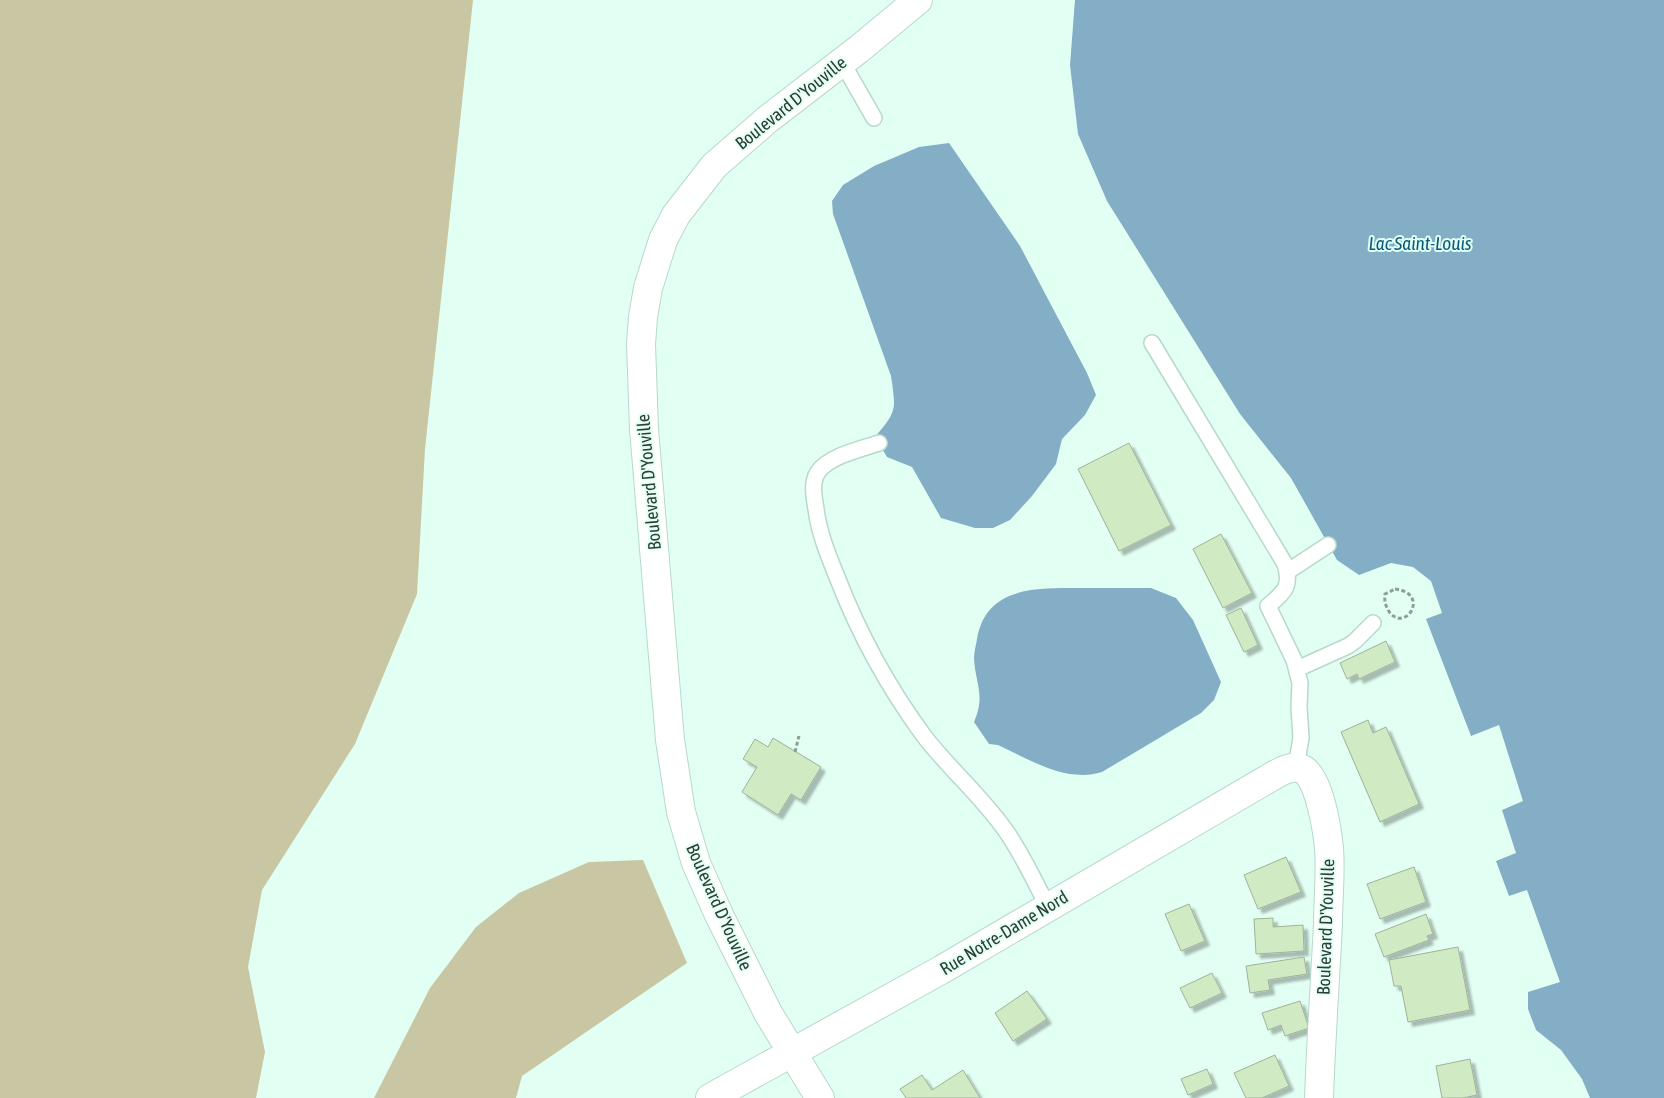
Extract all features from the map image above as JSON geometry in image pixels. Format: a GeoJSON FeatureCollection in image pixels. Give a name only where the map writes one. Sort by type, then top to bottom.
{"type":"FeatureCollection","features":[{"type":"Feature","properties":{"kind":"street","name":"Boulevard D'Youville"},"geometry":{"type":"LineString","coordinates":[[820,1098],[768,1012],[719,916],[696,863],[680,812],[670,740],[644,429],[641,344],[648,288],[655,263],[663,240],[676,215],[687,200],[720,160],[768,119],[918,0]]}},
{"type":"Feature","properties":{"kind":"street","name":"Boulevard D'Youville"},"geometry":{"type":"LineString","coordinates":[[1296,767],[1306,772],[1317,792],[1329,847],[1319,1098]]}},
{"type":"Feature","properties":{"kind":"street","name":"Rue Notre-Dame Nord"},"geometry":{"type":"LineString","coordinates":[[710,1098],[941,970],[1266,780],[1296,767]]}},
{"type":"Feature","properties":{"kind":"lane"},"geometry":{"type":"LineString","coordinates":[[842,62],[874,118]]}},
{"type":"Feature","properties":{"kind":"lane"},"geometry":{"type":"LineString","coordinates":[[1152,343],[1285,564],[1289,578],[1287,586],[1268,606],[1297,669],[1300,683],[1299,706],[1302,728],[1296,767]]}},
{"type":"Feature","properties":{"kind":"lane"},"geometry":{"type":"LineString","coordinates":[[879,443],[831,460],[817,472],[813,489],[818,526],[829,557],[848,606],[864,639],[898,697],[937,752],[1004,828],[1048,907]]}},
{"type":"Feature","properties":{"kind":"lane"},"geometry":{"type":"LineString","coordinates":[[1287,572],[1328,545]]}},
{"type":"Feature","properties":{"kind":"lane"},"geometry":{"type":"LineString","coordinates":[[1297,669],[1348,646],[1373,623]]}},
{"type":"Feature","properties":{"kind":"path"},"geometry":{"type":"LineString","coordinates":[[1395,589],[1406,591],[1414,602],[1413,609],[1410,614],[1399,619],[1386,606],[1385,594],[1395,589]]}},
{"type":"Feature","properties":{"kind":"path"},"geometry":{"type":"LineString","coordinates":[[795,752],[799,736]]}},
{"type":"Feature","properties":{"kind":"shaded area"},"geometry":{"type":"Polygon","coordinates":[[[0,0],[473,0],[425,449],[417,594],[355,744],[262,890],[248,967],[265,1052],[256,1098],[0,1098],[0,0]]]}},
{"type":"Feature","properties":{"kind":"shaded area"},"geometry":{"type":"Polygon","coordinates":[[[643,860],[687,963],[522,1076],[516,1098],[374,1098],[430,988],[476,927],[519,893],[589,862],[643,860]]]}},
{"type":"Feature","properties":{"kind":"water","name":"Lac Saint-Louis"},"geometry":{"type":"Polygon","coordinates":[[[1075,0],[1664,0],[1664,1098],[1590,1098],[1582,1079],[1561,1050],[1536,1030],[1528,1009],[1528,992],[1560,982],[1527,890],[1509,896],[1496,861],[1516,853],[1502,810],[1523,801],[1499,725],[1471,736],[1426,619],[1442,613],[1431,581],[1413,567],[1391,563],[1359,575],[1337,560],[1291,478],[1240,414],[1107,201],[1078,134],[1070,65],[1075,0]]]}},
{"type":"Feature","properties":{"kind":"water"},"geometry":{"type":"Polygon","coordinates":[[[949,143],[1020,246],[1087,373],[1096,395],[1085,415],[1062,439],[1056,464],[1032,496],[1010,520],[993,528],[975,528],[941,518],[912,467],[887,457],[875,437],[893,410],[894,396],[891,376],[833,214],[832,201],[843,185],[874,166],[919,147],[949,143]]]}},
{"type":"Feature","properties":{"kind":"water"},"geometry":{"type":"Polygon","coordinates":[[[1151,588],[1176,598],[1193,620],[1221,682],[1214,700],[1201,713],[1102,772],[1089,775],[1075,775],[1048,768],[998,745],[989,744],[974,722],[980,696],[974,656],[983,620],[993,606],[1007,597],[1040,589],[1151,588]]]}},
{"type":"Feature","properties":{"kind":"building"},"geometry":{"type":"Polygon","coordinates":[[[1129,443],[1171,525],[1119,551],[1078,469],[1129,443]]]}},
{"type":"Feature","properties":{"kind":"building"},"geometry":{"type":"Polygon","coordinates":[[[1221,534],[1252,593],[1223,608],[1193,549],[1221,534]]]}},
{"type":"Feature","properties":{"kind":"building"},"geometry":{"type":"Polygon","coordinates":[[[1241,608],[1258,645],[1244,652],[1226,615],[1241,608]]]}},
{"type":"Feature","properties":{"kind":"building"},"geometry":{"type":"Polygon","coordinates":[[[1386,641],[1395,662],[1359,679],[1357,674],[1347,679],[1340,663],[1386,641]]]}},
{"type":"Feature","properties":{"kind":"building"},"geometry":{"type":"Polygon","coordinates":[[[1368,720],[1373,733],[1386,727],[1419,804],[1380,822],[1341,732],[1368,720]]]}},
{"type":"Feature","properties":{"kind":"building"},"geometry":{"type":"Polygon","coordinates":[[[773,738],[821,767],[801,800],[791,794],[778,815],[742,792],[757,767],[743,759],[755,739],[768,747],[773,738]]]}},
{"type":"Feature","properties":{"kind":"building"},"geometry":{"type":"Polygon","coordinates":[[[1286,857],[1301,892],[1258,909],[1244,875],[1286,857]]]}},
{"type":"Feature","properties":{"kind":"building"},"geometry":{"type":"Polygon","coordinates":[[[1414,867],[1426,902],[1380,919],[1367,884],[1414,867]]]}},
{"type":"Feature","properties":{"kind":"building"},"geometry":{"type":"Polygon","coordinates":[[[1189,904],[1205,941],[1181,951],[1165,914],[1189,904]]]}},
{"type":"Feature","properties":{"kind":"building"},"geometry":{"type":"Polygon","coordinates":[[[1426,914],[1433,934],[1427,936],[1429,940],[1384,957],[1375,934],[1426,914]]]}},
{"type":"Feature","properties":{"kind":"building"},"geometry":{"type":"Polygon","coordinates":[[[1273,918],[1273,927],[1303,925],[1304,951],[1256,954],[1254,919],[1273,918]]]}},
{"type":"Feature","properties":{"kind":"building"},"geometry":{"type":"Polygon","coordinates":[[[1458,947],[1470,1010],[1408,1022],[1401,986],[1394,986],[1389,960],[1458,947]]]}},
{"type":"Feature","properties":{"kind":"building"},"geometry":{"type":"Polygon","coordinates":[[[1304,957],[1307,974],[1268,980],[1270,990],[1250,993],[1246,966],[1304,957]]]}},
{"type":"Feature","properties":{"kind":"building"},"geometry":{"type":"Polygon","coordinates":[[[1212,973],[1222,993],[1190,1008],[1180,988],[1212,973]]]}},
{"type":"Feature","properties":{"kind":"building"},"geometry":{"type":"Polygon","coordinates":[[[1027,991],[1047,1019],[1013,1041],[995,1013],[1027,991]]]}},
{"type":"Feature","properties":{"kind":"building"},"geometry":{"type":"Polygon","coordinates":[[[1300,1001],[1309,1028],[1285,1036],[1281,1025],[1268,1030],[1262,1013],[1300,1001]]]}},
{"type":"Feature","properties":{"kind":"building"},"geometry":{"type":"Polygon","coordinates":[[[1275,1055],[1289,1086],[1262,1098],[1246,1098],[1234,1073],[1275,1055]]]}},
{"type":"Feature","properties":{"kind":"building"},"geometry":{"type":"Polygon","coordinates":[[[1470,1059],[1477,1095],[1463,1098],[1442,1098],[1436,1066],[1470,1059]]]}},
{"type":"Feature","properties":{"kind":"building"},"geometry":{"type":"Polygon","coordinates":[[[1207,1069],[1213,1084],[1188,1095],[1181,1079],[1207,1069]]]}},
{"type":"Feature","properties":{"kind":"building"},"geometry":{"type":"Polygon","coordinates":[[[963,1070],[980,1098],[906,1098],[900,1089],[922,1075],[932,1090],[963,1070]]]}}]}
